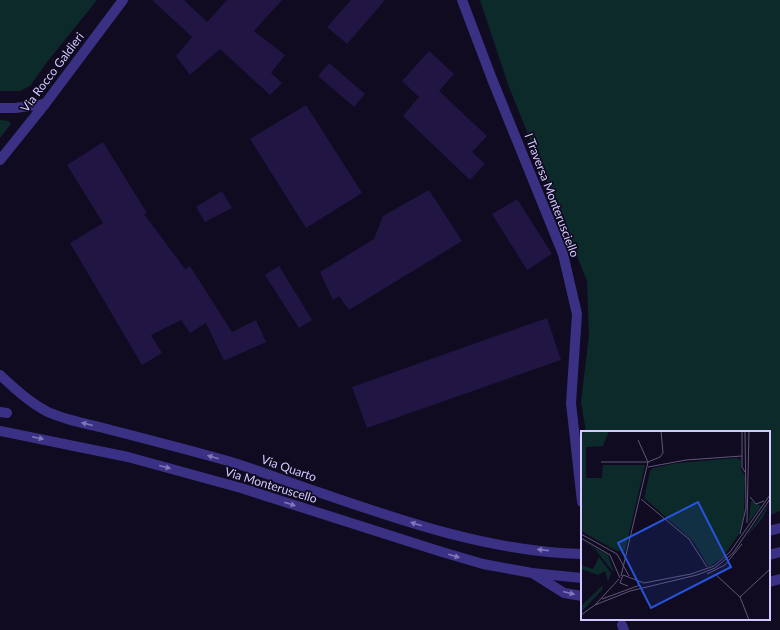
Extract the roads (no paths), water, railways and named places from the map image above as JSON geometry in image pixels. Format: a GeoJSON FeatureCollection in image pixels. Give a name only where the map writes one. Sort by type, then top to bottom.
{"type":"FeatureCollection","features":[{"type":"Feature","properties":{"kind":"street","name":"Via Rocco Galdieri"},"geometry":{"type":"LineString","coordinates":[[0,160],[45,104],[123,0]]}},
{"type":"Feature","properties":{"kind":"street","name":"I Traversa Monterusciello"},"geometry":{"type":"LineString","coordinates":[[462,0],[565,261],[577,314],[571,403],[581,493]]}},
{"type":"Feature","properties":{"kind":"street"},"geometry":{"type":"LineString","coordinates":[[0,108],[15,108],[45,104]]}},
{"type":"Feature","properties":{"kind":"street","name":"Via Quarto"},"geometry":{"type":"LineString","coordinates":[[0,375],[28,400],[46,411],[66,418],[180,447],[242,465],[318,492],[436,530],[534,550],[581,554]]}},
{"type":"Feature","properties":{"kind":"street","name":"Via Monteruscello"},"geometry":{"type":"LineString","coordinates":[[0,431],[128,457],[241,488],[483,564],[532,573]]}},
{"type":"Feature","properties":{"kind":"street"},"geometry":{"type":"LineString","coordinates":[[770,531],[780,528]]}},
{"type":"Feature","properties":{"kind":"street"},"geometry":{"type":"LineString","coordinates":[[770,555],[780,552]]}},
{"type":"Feature","properties":{"kind":"street"},"geometry":{"type":"LineString","coordinates":[[532,573],[581,578]]}},
{"type":"Feature","properties":{"kind":"street"},"geometry":{"type":"LineString","coordinates":[[532,573],[564,593],[581,596]]}},
{"type":"Feature","properties":{"kind":"street"},"geometry":{"type":"LineString","coordinates":[[770,582],[780,579]]}}]}
